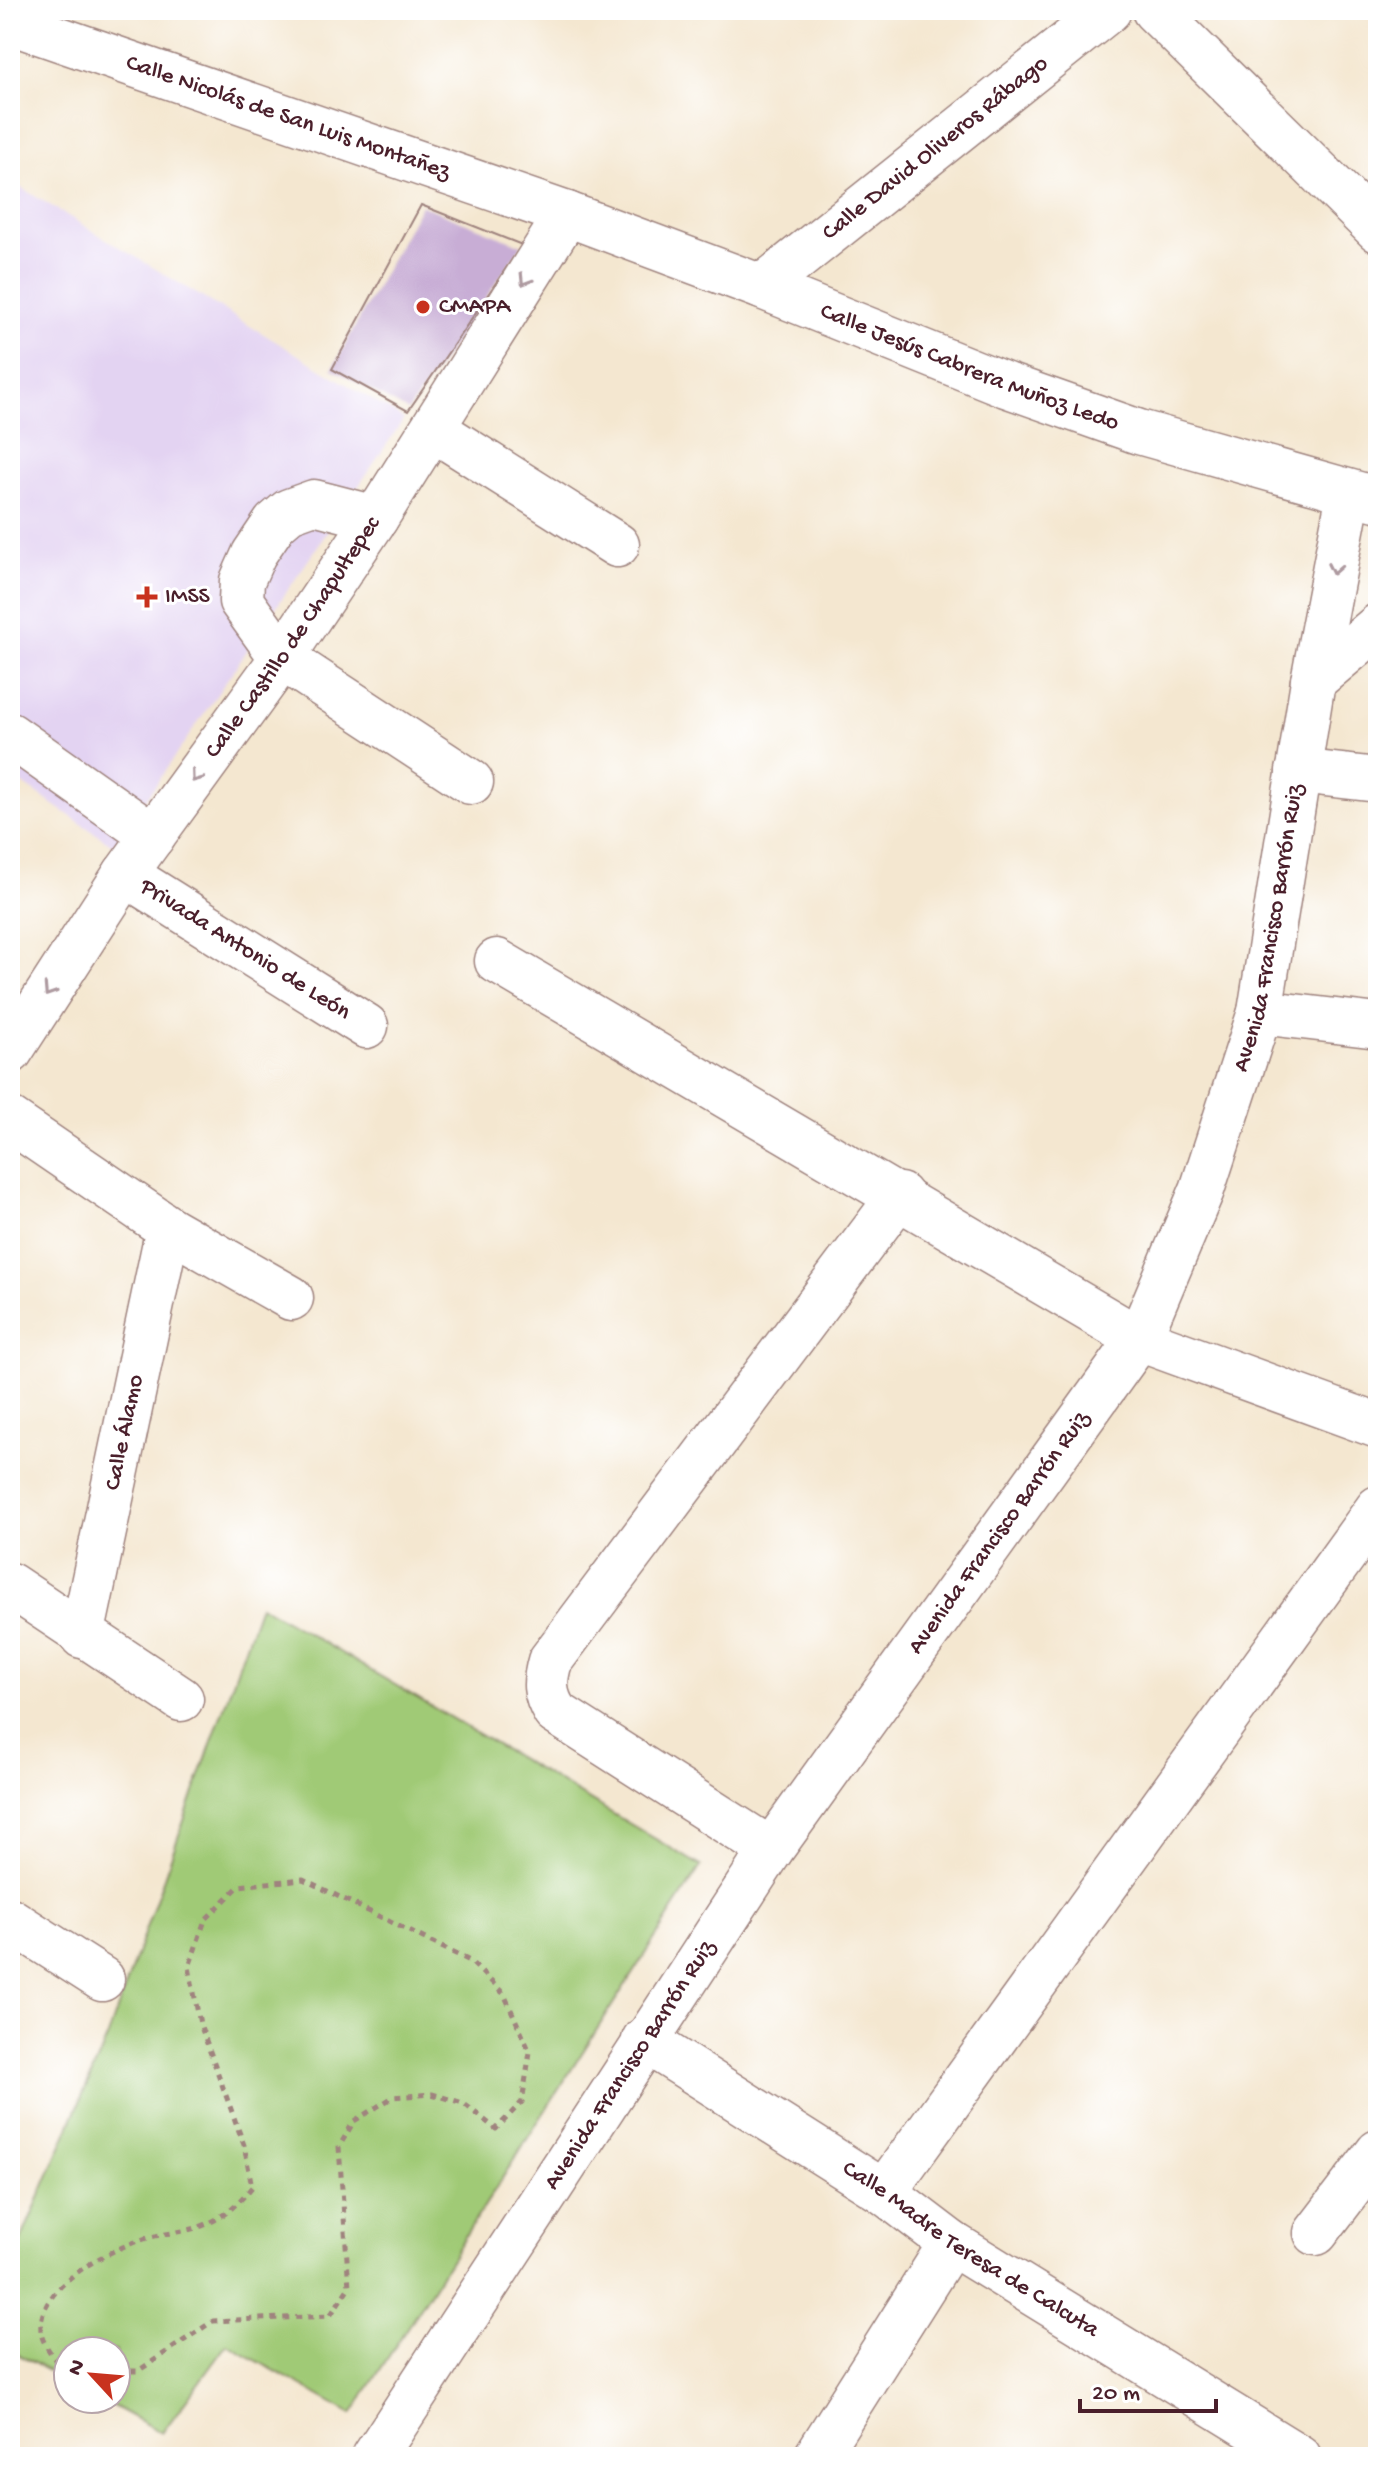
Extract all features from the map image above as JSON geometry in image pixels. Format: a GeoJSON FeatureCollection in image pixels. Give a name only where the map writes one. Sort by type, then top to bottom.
{"type":"FeatureCollection","features":[{"type":"Feature","properties":{"kind":"street","name":"Calle David Oliveros Rábago"},"geometry":{"type":"LineString","coordinates":[[762,287],[1109,10]]}},
{"type":"Feature","properties":{"kind":"street"},"geometry":{"type":"LineString","coordinates":[[1154,10],[1378,230]]}},
{"type":"Feature","properties":{"kind":"street","name":"Calle Nicolás de San Luis Montañez"},"geometry":{"type":"LineString","coordinates":[[10,22],[567,214]]}},
{"type":"Feature","properties":{"kind":"street","name":"Calle Jesús Cabrera Muñoz Ledo"},"geometry":{"type":"LineString","coordinates":[[567,214],[762,287],[1006,385],[1139,432],[1363,496]]}},
{"type":"Feature","properties":{"kind":"street","name":"Calle Castillo de Chapultepec"},"geometry":{"type":"LineString","coordinates":[[10,1052],[125,874],[282,658],[376,518],[567,214]]}},
{"type":"Feature","properties":{"kind":"street"},"geometry":{"type":"LineString","coordinates":[[433,429],[617,545]]}},
{"type":"Feature","properties":{"kind":"street","name":"Avenida Francisco Barrón Ruiz"},"geometry":{"type":"LineString","coordinates":[[374,2457],[771,1850],[1139,1339],[1202,1190],[1260,1012],[1313,681],[1363,496]]}},
{"type":"Feature","properties":{"kind":"street"},"geometry":{"type":"LineString","coordinates":[[376,518],[314,502],[289,511],[275,523],[242,581],[241,601],[282,658],[471,782]]}},
{"type":"Feature","properties":{"kind":"street"},"geometry":{"type":"LineString","coordinates":[[1313,681],[1378,626]]}},
{"type":"Feature","properties":{"kind":"street"},"geometry":{"type":"LineString","coordinates":[[10,735],[153,836]]}},
{"type":"Feature","properties":{"kind":"street"},"geometry":{"type":"LineString","coordinates":[[1298,771],[1378,780]]}},
{"type":"Feature","properties":{"kind":"street","name":"Privada Antonio de León"},"geometry":{"type":"LineString","coordinates":[[125,874],[366,1026]]}},
{"type":"Feature","properties":{"kind":"street"},"geometry":{"type":"LineString","coordinates":[[497,961],[900,1195],[1139,1339],[1378,1426]]}},
{"type":"Feature","properties":{"kind":"street"},"geometry":{"type":"LineString","coordinates":[[1260,1012],[1378,1026]]}},
{"type":"Feature","properties":{"kind":"street"},"geometry":{"type":"LineString","coordinates":[[10,1120],[168,1228],[291,1298]]}},
{"type":"Feature","properties":{"kind":"street"},"geometry":{"type":"LineString","coordinates":[[771,1850],[555,1712],[545,1696],[545,1678],[550,1661],[900,1195]]}},
{"type":"Feature","properties":{"kind":"street","name":"Calle Álamo"},"geometry":{"type":"LineString","coordinates":[[82,1636],[168,1228]]}},
{"type":"Feature","properties":{"kind":"street"},"geometry":{"type":"LineString","coordinates":[[884,2192],[1378,1508]]}},
{"type":"Feature","properties":{"kind":"street"},"geometry":{"type":"LineString","coordinates":[[10,1585],[82,1636],[181,1699]]}},
{"type":"Feature","properties":{"kind":"street"},"geometry":{"type":"LineString","coordinates":[[10,1920],[102,1979]]}},
{"type":"Feature","properties":{"kind":"street","name":"Calle Madre Teresa de Calcuta"},"geometry":{"type":"LineString","coordinates":[[644,2040],[884,2192],[951,2243],[1285,2453]]}},
{"type":"Feature","properties":{"kind":"street"},"geometry":{"type":"LineString","coordinates":[[1316,2233],[1378,2152]]}},
{"type":"Feature","properties":{"kind":"street"},"geometry":{"type":"LineString","coordinates":[[816,2457],[951,2243]]}},
{"type":"Feature","properties":{"kind":"path"},"geometry":{"type":"LineString","coordinates":[[52,2354],[42,2336],[46,2306],[72,2276],[114,2250],[149,2237],[200,2227],[233,2209],[252,2187],[244,2145],[200,2024],[189,1967],[205,1920],[239,1886],[303,1879],[470,1961],[504,1994],[530,2052],[522,2102],[496,2129],[463,2103],[432,2094],[393,2097],[354,2121],[339,2147],[349,2287],[330,2316],[213,2321],[138,2371],[132,2371]]}},
{"type":"Feature","properties":{"kind":"shaded area","name":"IMSS"},"geometry":{"type":"Polygon","coordinates":[[[10,181],[404,419],[114,846],[10,775],[10,181]]]}},
{"type":"Feature","properties":{"kind":"green space"},"geometry":{"type":"Polygon","coordinates":[[[260,1605],[701,1866],[352,2414],[227,2344],[162,2433],[129,2415],[132,2415],[132,2335],[52,2335],[52,2373],[10,2350],[10,2266],[108,2036],[260,1605]]]}},
{"type":"Feature","properties":{"kind":"building","name":"CMAPA"},"geometry":{"type":"Polygon","coordinates":[[[421,205],[522,245],[408,411],[332,369],[421,205]]]}},
{"type":"Feature","properties":{"kind":"place","name":"CMAPA"},"geometry":{"type":"Point","coordinates":[423,307]}},
{"type":"Feature","properties":{"kind":"place","name":"IMSS"},"geometry":{"type":"Point","coordinates":[147,597]}}]}
